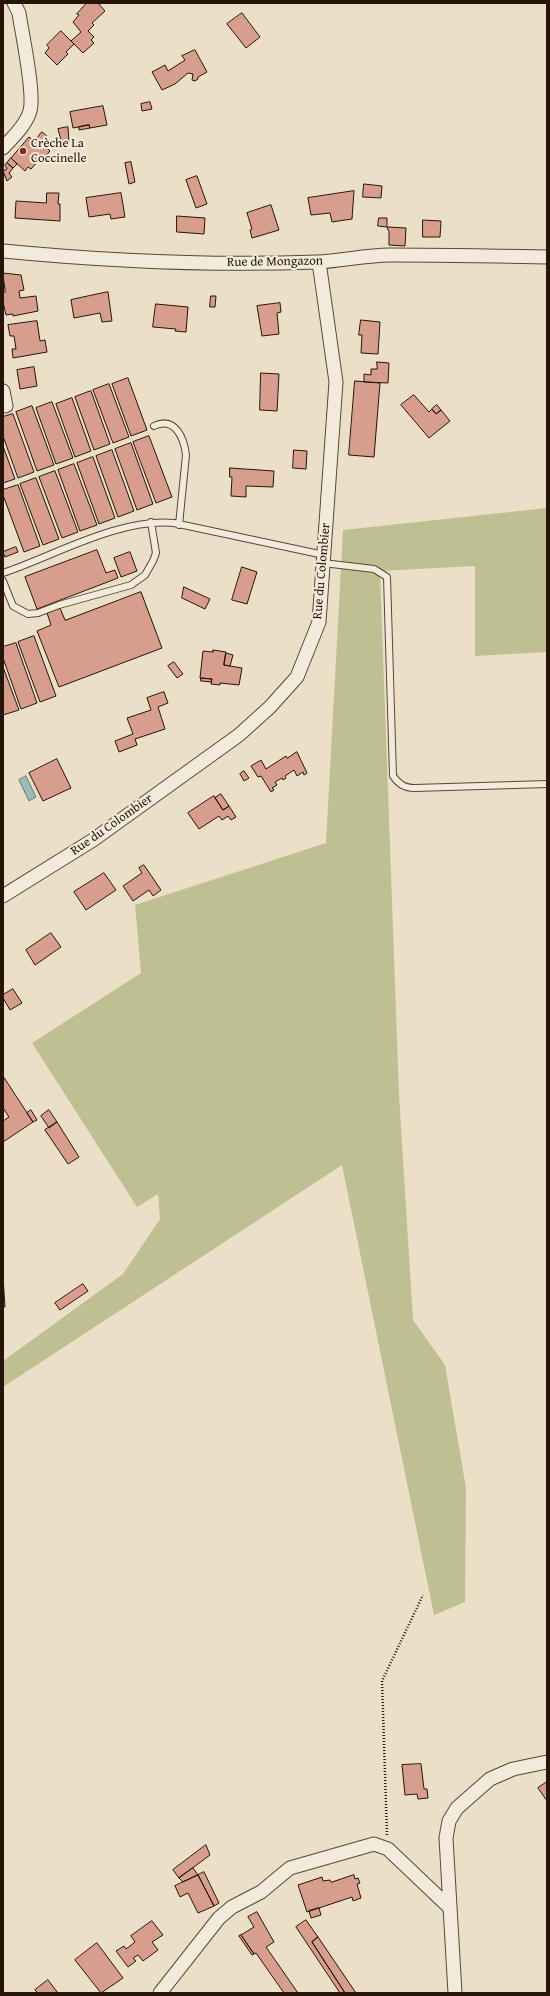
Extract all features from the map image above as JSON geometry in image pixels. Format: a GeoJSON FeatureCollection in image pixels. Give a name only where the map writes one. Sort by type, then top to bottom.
{"type":"FeatureCollection","features":[{"type":"Feature","properties":{"kind":"street"},"geometry":{"type":"LineString","coordinates":[[3,148],[24,123],[30,110],[30,91],[18,13],[14,3]]}},
{"type":"Feature","properties":{"kind":"street","name":"Rue de Mongazon"},"geometry":{"type":"LineString","coordinates":[[3,251],[198,262],[319,262],[388,255],[547,257]]}},
{"type":"Feature","properties":{"kind":"street","name":"Rue du Colombier"},"geometry":{"type":"LineString","coordinates":[[3,896],[93,840],[239,735],[270,707],[297,677],[319,622],[336,382],[319,262]]}},
{"type":"Feature","properties":{"kind":"street"},"geometry":{"type":"LineString","coordinates":[[3,392],[6,406]]}},
{"type":"Feature","properties":{"kind":"street"},"geometry":{"type":"LineString","coordinates":[[455,1993],[446,1838],[449,1821],[457,1808],[490,1779],[513,1769],[547,1762]]}},
{"type":"Feature","properties":{"kind":"street"},"geometry":{"type":"LineString","coordinates":[[160,1993],[219,1918],[232,1907],[262,1892],[290,1868],[374,1844],[388,1850],[449,1907]]}},
{"type":"Feature","properties":{"kind":"lane"},"geometry":{"type":"LineString","coordinates":[[154,426],[163,423],[172,425],[181,436],[185,447],[186,455],[180,525]]}},
{"type":"Feature","properties":{"kind":"lane"},"geometry":{"type":"LineString","coordinates":[[3,573],[123,528],[151,522],[180,525],[324,559],[374,569],[387,577],[393,776],[398,783],[406,788],[547,784]]}},
{"type":"Feature","properties":{"kind":"lane"},"geometry":{"type":"LineString","coordinates":[[3,581],[14,606],[18,610],[28,614],[38,613],[59,605],[131,586],[145,575],[156,553],[151,522]]}},
{"type":"Feature","properties":{"kind":"path"},"geometry":{"type":"LineString","coordinates":[[388,1850],[382,1681],[423,1595]]}},
{"type":"Feature","properties":{"kind":"green space"},"geometry":{"type":"Polygon","coordinates":[[[547,508],[547,652],[475,656],[475,566],[380,571],[399,1094],[413,1320],[445,1365],[466,1488],[465,1602],[434,1615],[342,1165],[3,1387],[3,1361],[123,1274],[160,1219],[158,1194],[137,1207],[32,1043],[141,973],[135,905],[326,843],[343,530],[547,508]]]}},
{"type":"Feature","properties":{"kind":"water"},"geometry":{"type":"Polygon","coordinates":[[[26,776],[36,797],[29,801],[19,780],[26,776]]]}},
{"type":"Feature","properties":{"kind":"building"},"geometry":{"type":"Polygon","coordinates":[[[87,3],[98,3],[105,11],[92,23],[94,25],[88,31],[94,37],[91,40],[94,43],[83,53],[71,41],[81,32],[73,22],[79,15],[77,14],[87,3]]]}},
{"type":"Feature","properties":{"kind":"building"},"geometry":{"type":"Polygon","coordinates":[[[242,13],[260,37],[246,48],[227,24],[242,13]]]}},
{"type":"Feature","properties":{"kind":"building"},"geometry":{"type":"Polygon","coordinates":[[[61,31],[74,44],[66,52],[68,54],[57,65],[45,53],[49,48],[47,45],[61,31]]]}},
{"type":"Feature","properties":{"kind":"building"},"geometry":{"type":"Polygon","coordinates":[[[195,50],[207,72],[198,77],[195,81],[192,80],[193,74],[188,73],[175,84],[162,90],[152,72],[165,65],[168,71],[185,60],[182,56],[195,50]]]}},
{"type":"Feature","properties":{"kind":"building"},"geometry":{"type":"Polygon","coordinates":[[[150,102],[152,109],[142,111],[141,104],[150,102]]]}},
{"type":"Feature","properties":{"kind":"building"},"geometry":{"type":"Polygon","coordinates":[[[103,106],[107,125],[90,128],[89,125],[73,128],[70,112],[103,106]]]}},
{"type":"Feature","properties":{"kind":"building"},"geometry":{"type":"Polygon","coordinates":[[[89,125],[90,128],[79,130],[79,127],[89,125]]]}},
{"type":"Feature","properties":{"kind":"building"},"geometry":{"type":"Polygon","coordinates":[[[68,127],[69,143],[62,144],[58,129],[68,127]]]}},
{"type":"Feature","properties":{"kind":"building"},"geometry":{"type":"Polygon","coordinates":[[[42,132],[47,136],[44,139],[49,143],[46,147],[50,151],[44,158],[40,154],[36,159],[38,161],[31,169],[28,167],[25,171],[11,158],[29,137],[34,141],[42,132]]]}},
{"type":"Feature","properties":{"kind":"building"},"geometry":{"type":"Polygon","coordinates":[[[11,158],[17,164],[13,168],[7,163],[11,158]]]}},
{"type":"Feature","properties":{"kind":"building"},"geometry":{"type":"Polygon","coordinates":[[[131,162],[135,182],[129,184],[125,163],[131,162]]]}},
{"type":"Feature","properties":{"kind":"building"},"geometry":{"type":"Polygon","coordinates":[[[7,163],[13,168],[9,173],[12,177],[7,181],[3,171],[7,169],[5,165],[7,163]]]}},
{"type":"Feature","properties":{"kind":"building"},"geometry":{"type":"Polygon","coordinates":[[[197,176],[207,204],[196,208],[186,180],[197,176]]]}},
{"type":"Feature","properties":{"kind":"building"},"geometry":{"type":"Polygon","coordinates":[[[364,184],[382,186],[381,198],[363,197],[364,184]]]}},
{"type":"Feature","properties":{"kind":"building"},"geometry":{"type":"Polygon","coordinates":[[[354,191],[352,219],[332,222],[330,213],[311,215],[308,198],[354,191]]]}},
{"type":"Feature","properties":{"kind":"building"},"geometry":{"type":"Polygon","coordinates":[[[47,193],[59,193],[58,204],[60,204],[60,221],[15,218],[16,201],[46,203],[47,193]]]}},
{"type":"Feature","properties":{"kind":"building"},"geometry":{"type":"Polygon","coordinates":[[[121,193],[125,217],[111,219],[110,214],[89,217],[86,198],[121,193]]]}},
{"type":"Feature","properties":{"kind":"building"},"geometry":{"type":"Polygon","coordinates":[[[271,205],[279,230],[252,238],[250,230],[252,229],[247,213],[271,205]]]}},
{"type":"Feature","properties":{"kind":"building"},"geometry":{"type":"Polygon","coordinates":[[[177,216],[205,218],[204,234],[177,232],[177,216]]]}},
{"type":"Feature","properties":{"kind":"building"},"geometry":{"type":"Polygon","coordinates":[[[379,218],[387,218],[387,227],[378,226],[379,218]]]}},
{"type":"Feature","properties":{"kind":"building"},"geometry":{"type":"Polygon","coordinates":[[[423,220],[441,221],[440,237],[423,237],[423,220]]]}},
{"type":"Feature","properties":{"kind":"building"},"geometry":{"type":"Polygon","coordinates":[[[388,227],[406,228],[405,246],[389,245],[388,227]]]}},
{"type":"Feature","properties":{"kind":"building"},"geometry":{"type":"Polygon","coordinates":[[[3,273],[21,275],[24,290],[19,291],[20,298],[36,296],[38,311],[13,316],[13,314],[6,315],[3,302],[3,293],[5,292],[3,273]]]}},
{"type":"Feature","properties":{"kind":"building"},"geometry":{"type":"Polygon","coordinates":[[[108,292],[112,321],[102,322],[100,313],[74,318],[71,300],[108,292]]]}},
{"type":"Feature","properties":{"kind":"building"},"geometry":{"type":"Polygon","coordinates":[[[211,296],[216,296],[215,307],[210,307],[211,296]]]}},
{"type":"Feature","properties":{"kind":"building"},"geometry":{"type":"Polygon","coordinates":[[[280,303],[281,312],[277,313],[279,334],[262,336],[257,306],[280,303]]]}},
{"type":"Feature","properties":{"kind":"building"},"geometry":{"type":"Polygon","coordinates":[[[156,304],[188,307],[186,332],[175,331],[176,329],[153,327],[156,304]]]}},
{"type":"Feature","properties":{"kind":"building"},"geometry":{"type":"Polygon","coordinates":[[[361,320],[380,322],[378,354],[361,353],[362,335],[359,335],[361,320]]]}},
{"type":"Feature","properties":{"kind":"building"},"geometry":{"type":"Polygon","coordinates":[[[37,321],[40,341],[45,340],[47,352],[13,358],[12,349],[16,349],[14,336],[10,336],[8,325],[37,321]]]}},
{"type":"Feature","properties":{"kind":"building"},"geometry":{"type":"Polygon","coordinates":[[[377,362],[389,363],[388,383],[364,382],[364,374],[371,375],[371,369],[377,369],[377,362]]]}},
{"type":"Feature","properties":{"kind":"building"},"geometry":{"type":"Polygon","coordinates":[[[34,367],[37,386],[20,389],[17,370],[34,367]]]}},
{"type":"Feature","properties":{"kind":"building"},"geometry":{"type":"Polygon","coordinates":[[[261,373],[279,374],[277,411],[260,410],[261,373]]]}},
{"type":"Feature","properties":{"kind":"building"},"geometry":{"type":"Polygon","coordinates":[[[128,378],[147,430],[131,436],[112,384],[128,378]]]}},
{"type":"Feature","properties":{"kind":"building"},"geometry":{"type":"Polygon","coordinates":[[[355,381],[380,383],[374,457],[349,455],[355,381]]]}},
{"type":"Feature","properties":{"kind":"building"},"geometry":{"type":"Polygon","coordinates":[[[109,384],[129,437],[113,443],[93,390],[109,384]]]}},
{"type":"Feature","properties":{"kind":"building"},"geometry":{"type":"Polygon","coordinates":[[[91,391],[110,444],[94,450],[75,397],[91,391]]]}},
{"type":"Feature","properties":{"kind":"building"},"geometry":{"type":"Polygon","coordinates":[[[414,395],[429,412],[432,409],[436,414],[441,410],[450,421],[429,438],[401,405],[414,395]]]}},
{"type":"Feature","properties":{"kind":"building"},"geometry":{"type":"Polygon","coordinates":[[[72,398],[91,451],[75,457],[56,404],[72,398]]]}},
{"type":"Feature","properties":{"kind":"building"},"geometry":{"type":"Polygon","coordinates":[[[52,402],[73,458],[56,464],[36,408],[52,402]]]}},
{"type":"Feature","properties":{"kind":"building"},"geometry":{"type":"Polygon","coordinates":[[[437,405],[441,410],[436,414],[432,409],[437,405]]]}},
{"type":"Feature","properties":{"kind":"building"},"geometry":{"type":"Polygon","coordinates":[[[32,406],[54,465],[37,471],[16,412],[32,406]]]}},
{"type":"Feature","properties":{"kind":"building"},"geometry":{"type":"Polygon","coordinates":[[[13,414],[34,472],[18,478],[3,436],[3,417],[13,414]]]}},
{"type":"Feature","properties":{"kind":"building"},"geometry":{"type":"Polygon","coordinates":[[[149,436],[172,497],[156,503],[133,442],[149,436]]]}},
{"type":"Feature","properties":{"kind":"building"},"geometry":{"type":"Polygon","coordinates":[[[131,443],[153,504],[137,510],[115,449],[131,443]]]}},
{"type":"Feature","properties":{"kind":"building"},"geometry":{"type":"Polygon","coordinates":[[[3,446],[15,479],[3,483],[3,446]]]}},
{"type":"Feature","properties":{"kind":"building"},"geometry":{"type":"Polygon","coordinates":[[[112,450],[134,511],[118,517],[96,456],[112,450]]]}},
{"type":"Feature","properties":{"kind":"building"},"geometry":{"type":"Polygon","coordinates":[[[294,450],[307,451],[306,469],[293,468],[294,450]]]}},
{"type":"Feature","properties":{"kind":"building"},"geometry":{"type":"Polygon","coordinates":[[[93,457],[115,518],[99,524],[77,463],[93,457]]]}},
{"type":"Feature","properties":{"kind":"building"},"geometry":{"type":"Polygon","coordinates":[[[74,464],[97,525],[80,531],[58,470],[74,464]]]}},
{"type":"Feature","properties":{"kind":"building"},"geometry":{"type":"Polygon","coordinates":[[[230,468],[274,471],[273,487],[246,486],[246,497],[231,496],[232,477],[230,477],[230,468]]]}},
{"type":"Feature","properties":{"kind":"building"},"geometry":{"type":"Polygon","coordinates":[[[55,471],[78,532],[62,538],[39,477],[55,471]]]}},
{"type":"Feature","properties":{"kind":"building"},"geometry":{"type":"Polygon","coordinates":[[[36,478],[59,539],[43,545],[20,484],[36,478]]]}},
{"type":"Feature","properties":{"kind":"building"},"geometry":{"type":"Polygon","coordinates":[[[18,485],[40,546],[24,552],[3,495],[3,490],[18,485]]]}},
{"type":"Feature","properties":{"kind":"building"},"geometry":{"type":"Polygon","coordinates":[[[16,547],[18,552],[5,557],[3,552],[16,547]]]}},
{"type":"Feature","properties":{"kind":"building"},"geometry":{"type":"Polygon","coordinates":[[[97,550],[106,573],[115,570],[118,578],[37,609],[25,577],[97,550]]]}},
{"type":"Feature","properties":{"kind":"building"},"geometry":{"type":"Polygon","coordinates":[[[130,552],[137,571],[121,577],[114,558],[130,552]]]}},
{"type":"Feature","properties":{"kind":"building"},"geometry":{"type":"Polygon","coordinates":[[[242,567],[257,572],[247,604],[232,600],[242,567]]]}},
{"type":"Feature","properties":{"kind":"building"},"geometry":{"type":"Polygon","coordinates":[[[184,587],[210,599],[205,609],[182,598],[184,587]]]}},
{"type":"Feature","properties":{"kind":"building"},"geometry":{"type":"Polygon","coordinates":[[[141,592],[162,648],[59,687],[37,631],[51,625],[47,613],[60,608],[65,620],[141,592]]]}},
{"type":"Feature","properties":{"kind":"building"},"geometry":{"type":"Polygon","coordinates":[[[34,636],[56,696],[40,702],[18,642],[34,636]]]}},
{"type":"Feature","properties":{"kind":"building"},"geometry":{"type":"Polygon","coordinates":[[[16,643],[37,703],[21,709],[3,658],[3,647],[16,643]]]}},
{"type":"Feature","properties":{"kind":"building"},"geometry":{"type":"Polygon","coordinates":[[[213,650],[226,652],[224,665],[242,668],[239,685],[220,683],[220,685],[211,684],[212,679],[200,678],[203,651],[213,652],[213,650]]]}},
{"type":"Feature","properties":{"kind":"building"},"geometry":{"type":"Polygon","coordinates":[[[226,653],[233,655],[230,666],[224,665],[226,653]]]}},
{"type":"Feature","properties":{"kind":"building"},"geometry":{"type":"Polygon","coordinates":[[[174,662],[183,674],[177,678],[168,666],[174,662]]]}},
{"type":"Feature","properties":{"kind":"building"},"geometry":{"type":"Polygon","coordinates":[[[3,667],[19,710],[3,715],[3,667]]]}},
{"type":"Feature","properties":{"kind":"building"},"geometry":{"type":"Polygon","coordinates":[[[201,678],[212,679],[211,682],[201,681],[201,678]]]}},
{"type":"Feature","properties":{"kind":"building"},"geometry":{"type":"Polygon","coordinates":[[[164,692],[168,703],[158,707],[165,729],[135,739],[137,745],[119,752],[115,741],[133,734],[127,718],[151,710],[147,698],[164,692]]]}},
{"type":"Feature","properties":{"kind":"building"},"geometry":{"type":"Polygon","coordinates":[[[297,752],[307,773],[304,775],[303,772],[297,776],[294,770],[285,776],[286,778],[283,780],[282,778],[275,782],[277,785],[272,788],[274,790],[271,792],[261,776],[258,777],[251,766],[261,760],[266,769],[286,756],[287,758],[297,752]]]}},
{"type":"Feature","properties":{"kind":"building"},"geometry":{"type":"Polygon","coordinates":[[[57,759],[71,788],[43,801],[29,773],[57,759]]]}},
{"type":"Feature","properties":{"kind":"building"},"geometry":{"type":"Polygon","coordinates":[[[244,771],[249,778],[244,781],[240,774],[244,771]]]}},
{"type":"Feature","properties":{"kind":"building"},"geometry":{"type":"Polygon","coordinates":[[[221,794],[229,806],[223,810],[215,798],[221,794]]]}},
{"type":"Feature","properties":{"kind":"building"},"geometry":{"type":"Polygon","coordinates":[[[214,796],[223,810],[229,806],[236,817],[231,820],[228,816],[222,820],[219,816],[199,829],[188,813],[214,796]]]}},
{"type":"Feature","properties":{"kind":"building"},"geometry":{"type":"Polygon","coordinates":[[[144,865],[161,890],[153,896],[149,890],[133,901],[123,886],[142,873],[139,868],[144,865]]]}},
{"type":"Feature","properties":{"kind":"building"},"geometry":{"type":"Polygon","coordinates":[[[104,873],[116,890],[86,910],[74,892],[104,873]]]}},
{"type":"Feature","properties":{"kind":"building"},"geometry":{"type":"Polygon","coordinates":[[[51,933],[61,947],[35,965],[26,950],[51,933]]]}},
{"type":"Feature","properties":{"kind":"building"},"geometry":{"type":"Polygon","coordinates":[[[13,989],[22,1003],[10,1010],[3,998],[3,995],[13,989]]]}},
{"type":"Feature","properties":{"kind":"building"},"geometry":{"type":"Polygon","coordinates":[[[3,1076],[33,1122],[3,1142],[3,1121],[9,1117],[3,1108],[3,1076]]]}},
{"type":"Feature","properties":{"kind":"building"},"geometry":{"type":"Polygon","coordinates":[[[31,1110],[37,1120],[33,1122],[27,1113],[31,1110]]]}},
{"type":"Feature","properties":{"kind":"building"},"geometry":{"type":"Polygon","coordinates":[[[49,1110],[57,1122],[49,1128],[41,1116],[49,1110]]]}},
{"type":"Feature","properties":{"kind":"building"},"geometry":{"type":"Polygon","coordinates":[[[57,1122],[79,1157],[68,1164],[45,1130],[57,1122]]]}},
{"type":"Feature","properties":{"kind":"building"},"geometry":{"type":"Polygon","coordinates":[[[3,1277],[5,1307],[3,1307],[3,1277]]]}},
{"type":"Feature","properties":{"kind":"building"},"geometry":{"type":"Polygon","coordinates":[[[83,1284],[88,1291],[60,1310],[55,1303],[83,1284]]]}},
{"type":"Feature","properties":{"kind":"building"},"geometry":{"type":"Polygon","coordinates":[[[421,1764],[424,1789],[427,1789],[428,1798],[418,1799],[417,1794],[405,1795],[402,1765],[421,1764]]]}},
{"type":"Feature","properties":{"kind":"building"},"geometry":{"type":"Polygon","coordinates":[[[547,1782],[547,1801],[538,1788],[547,1782]]]}},
{"type":"Feature","properties":{"kind":"building"},"geometry":{"type":"Polygon","coordinates":[[[206,1845],[210,1855],[179,1878],[173,1870],[206,1845]]]}},
{"type":"Feature","properties":{"kind":"building"},"geometry":{"type":"Polygon","coordinates":[[[193,1868],[198,1875],[183,1882],[179,1878],[193,1868]]]}},
{"type":"Feature","properties":{"kind":"building"},"geometry":{"type":"Polygon","coordinates":[[[204,1872],[219,1903],[214,1906],[198,1875],[204,1872]]]}},
{"type":"Feature","properties":{"kind":"building"},"geometry":{"type":"Polygon","coordinates":[[[198,1875],[214,1906],[198,1913],[188,1893],[180,1897],[175,1886],[198,1875]]]}},
{"type":"Feature","properties":{"kind":"building"},"geometry":{"type":"Polygon","coordinates":[[[354,1875],[355,1879],[358,1878],[360,1883],[357,1884],[361,1898],[353,1901],[352,1897],[307,1912],[298,1885],[322,1877],[323,1881],[330,1880],[331,1882],[354,1875]]]}},
{"type":"Feature","properties":{"kind":"building"},"geometry":{"type":"Polygon","coordinates":[[[319,1908],[321,1915],[311,1918],[309,1911],[319,1908]]]}},
{"type":"Feature","properties":{"kind":"building"},"geometry":{"type":"Polygon","coordinates":[[[257,1912],[274,1942],[266,1947],[298,1993],[284,1993],[256,1953],[254,1954],[241,1935],[254,1927],[248,1917],[257,1912]]]}},
{"type":"Feature","properties":{"kind":"building"},"geometry":{"type":"Polygon","coordinates":[[[306,1920],[318,1937],[312,1942],[345,1993],[340,1993],[296,1927],[306,1920]]]}},
{"type":"Feature","properties":{"kind":"building"},"geometry":{"type":"Polygon","coordinates":[[[152,1921],[163,1935],[152,1942],[158,1950],[143,1961],[138,1955],[133,1958],[136,1961],[128,1967],[116,1951],[124,1946],[126,1949],[135,1942],[131,1936],[152,1921]]]}},
{"type":"Feature","properties":{"kind":"building"},"geometry":{"type":"Polygon","coordinates":[[[241,1935],[254,1954],[252,1955],[239,1936],[241,1935]]]}},
{"type":"Feature","properties":{"kind":"building"},"geometry":{"type":"Polygon","coordinates":[[[318,1937],[356,1993],[345,1993],[312,1942],[318,1937]]]}},
{"type":"Feature","properties":{"kind":"building"},"geometry":{"type":"Polygon","coordinates":[[[97,1943],[123,1978],[101,1993],[75,1960],[97,1943]]]}},
{"type":"Feature","properties":{"kind":"building"},"geometry":{"type":"Polygon","coordinates":[[[48,1980],[58,1993],[38,1993],[35,1990],[48,1980]]]}},
{"type":"Feature","properties":{"kind":"place","name":"Crèche La Coccinelle"},"geometry":{"type":"Point","coordinates":[23,151]}}]}
